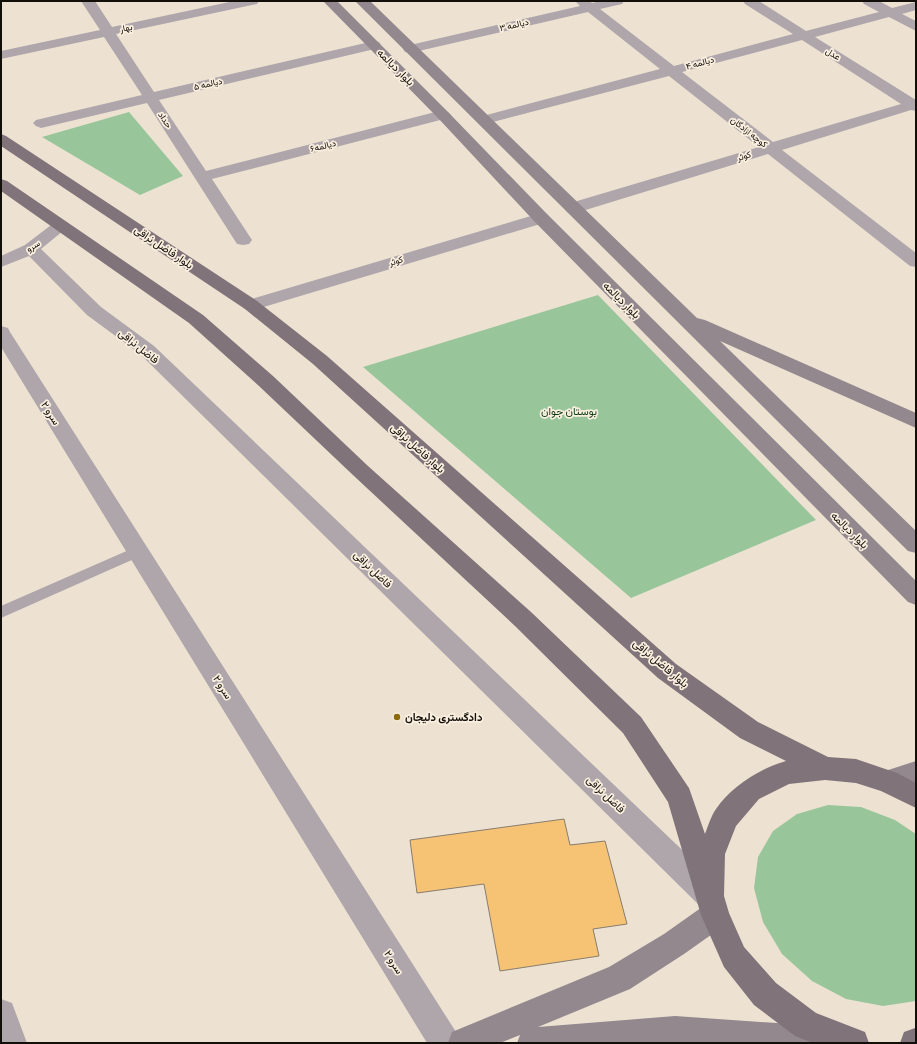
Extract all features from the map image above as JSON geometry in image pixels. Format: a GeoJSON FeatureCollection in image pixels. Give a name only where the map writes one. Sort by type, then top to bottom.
{"type":"FeatureCollection","features":[{"type":"Feature","properties":{"kind":"main road","name":"بلوار فاضل نراقی"},"geometry":{"type":"LineString","coordinates":[[1,139],[251,305],[320,360],[667,671],[749,730],[825,768]]}},
{"type":"Feature","properties":{"kind":"main road"},"geometry":{"type":"LineString","coordinates":[[1,184],[202,324],[266,381],[361,471],[523,619],[632,725],[680,797],[712,905],[734,957],[765,994],[806,1025],[854,1043]]}},
{"type":"Feature","properties":{"kind":"main road"},"geometry":{"type":"LineString","coordinates":[[712,905],[711,854],[725,818],[750,790],[785,773],[825,768],[856,771],[888,781],[916,796]]}},
{"type":"Feature","properties":{"kind":"street","name":"حداد"},"geometry":{"type":"LineString","coordinates":[[88,1],[243,240]]}},
{"type":"Feature","properties":{"kind":"street","name":"بهار"},"geometry":{"type":"LineString","coordinates":[[1,55],[252,1]]}},
{"type":"Feature","properties":{"kind":"street","name":"بلوار دیالمه"},"geometry":{"type":"LineString","coordinates":[[330,1],[443,115],[541,218],[916,596]]}},
{"type":"Feature","properties":{"kind":"street","name":"بلوار دیالمه"},"geometry":{"type":"LineString","coordinates":[[362,1],[916,545]]}},
{"type":"Feature","properties":{"kind":"street","name":"دیالمه ۳"},"geometry":{"type":"LineString","coordinates":[[410,49],[586,4],[617,1]]}},
{"type":"Feature","properties":{"kind":"street","name":"عدل"},"geometry":{"type":"LineString","coordinates":[[750,1],[915,105]]}},
{"type":"Feature","properties":{"kind":"street"},"geometry":{"type":"LineString","coordinates":[[869,1],[916,26]]}},
{"type":"Feature","properties":{"kind":"street","name":"کوچه ازادگان"},"geometry":{"type":"LineString","coordinates":[[586,4],[916,262]]}},
{"type":"Feature","properties":{"kind":"street","name":"دیالمه ۴"},"geometry":{"type":"LineString","coordinates":[[484,120],[916,6]]}},
{"type":"Feature","properties":{"kind":"street","name":"دیالمه ۵"},"geometry":{"type":"LineString","coordinates":[[41,123],[374,45]]}},
{"type":"Feature","properties":{"kind":"street","name":"کوثر"},"geometry":{"type":"LineString","coordinates":[[573,208],[915,105]]}},
{"type":"Feature","properties":{"kind":"street","name":"دیالمه۶"},"geometry":{"type":"LineString","coordinates":[[202,178],[443,115]]}},
{"type":"Feature","properties":{"kind":"street"},"geometry":{"type":"LineString","coordinates":[[541,218],[573,208]]}},
{"type":"Feature","properties":{"kind":"street","name":"کوثر"},"geometry":{"type":"LineString","coordinates":[[251,305],[541,218]]}},
{"type":"Feature","properties":{"kind":"street","name":"سرو"},"geometry":{"type":"LineString","coordinates":[[1,262],[31,249],[62,226]]}},
{"type":"Feature","properties":{"kind":"street","name":"فاضل نراقی"},"geometry":{"type":"LineString","coordinates":[[31,249],[94,311],[148,350],[712,905]]}},
{"type":"Feature","properties":{"kind":"street"},"geometry":{"type":"LineString","coordinates":[[685,318],[916,421]]}},
{"type":"Feature","properties":{"kind":"street","name":"سرو ۲"},"geometry":{"type":"LineString","coordinates":[[1,332],[445,1043]]}},
{"type":"Feature","properties":{"kind":"street"},"geometry":{"type":"LineString","coordinates":[[888,781],[916,773]]}},
{"type":"Feature","properties":{"kind":"street"},"geometry":{"type":"LineString","coordinates":[[463,1043],[619,978],[674,944],[712,905]]}},
{"type":"Feature","properties":{"kind":"street"},"geometry":{"type":"LineString","coordinates":[[1,1014],[12,1043]]}},
{"type":"Feature","properties":{"kind":"street"},"geometry":{"type":"LineString","coordinates":[[532,1043],[675,1032],[854,1043]]}},
{"type":"Feature","properties":{"kind":"lane"},"geometry":{"type":"LineString","coordinates":[[1,612],[138,551]]}},
{"type":"Feature","properties":{"kind":"green space"},"geometry":{"type":"Polygon","coordinates":[[[129,112],[183,176],[140,195],[42,137],[129,112]]]}},
{"type":"Feature","properties":{"kind":"green space","name":"بوستان جوان"},"geometry":{"type":"Polygon","coordinates":[[[598,295],[816,520],[631,598],[363,367],[598,295]]]}},
{"type":"Feature","properties":{"kind":"green space"},"geometry":{"type":"Polygon","coordinates":[[[828,805],[861,807],[895,820],[916,834],[916,1001],[883,1006],[846,999],[812,981],[782,954],[763,922],[754,888],[758,857],[773,831],[797,814],[828,805]]]}},
{"type":"Feature","properties":{"kind":"building"},"geometry":{"type":"Polygon","coordinates":[[[564,819],[570,845],[605,841],[627,924],[593,929],[599,956],[500,971],[484,884],[417,893],[410,840],[564,819]]]}},
{"type":"Feature","properties":{"kind":"place","name":"دادگستری دلیجان"},"geometry":{"type":"Point","coordinates":[397,717]}}]}
